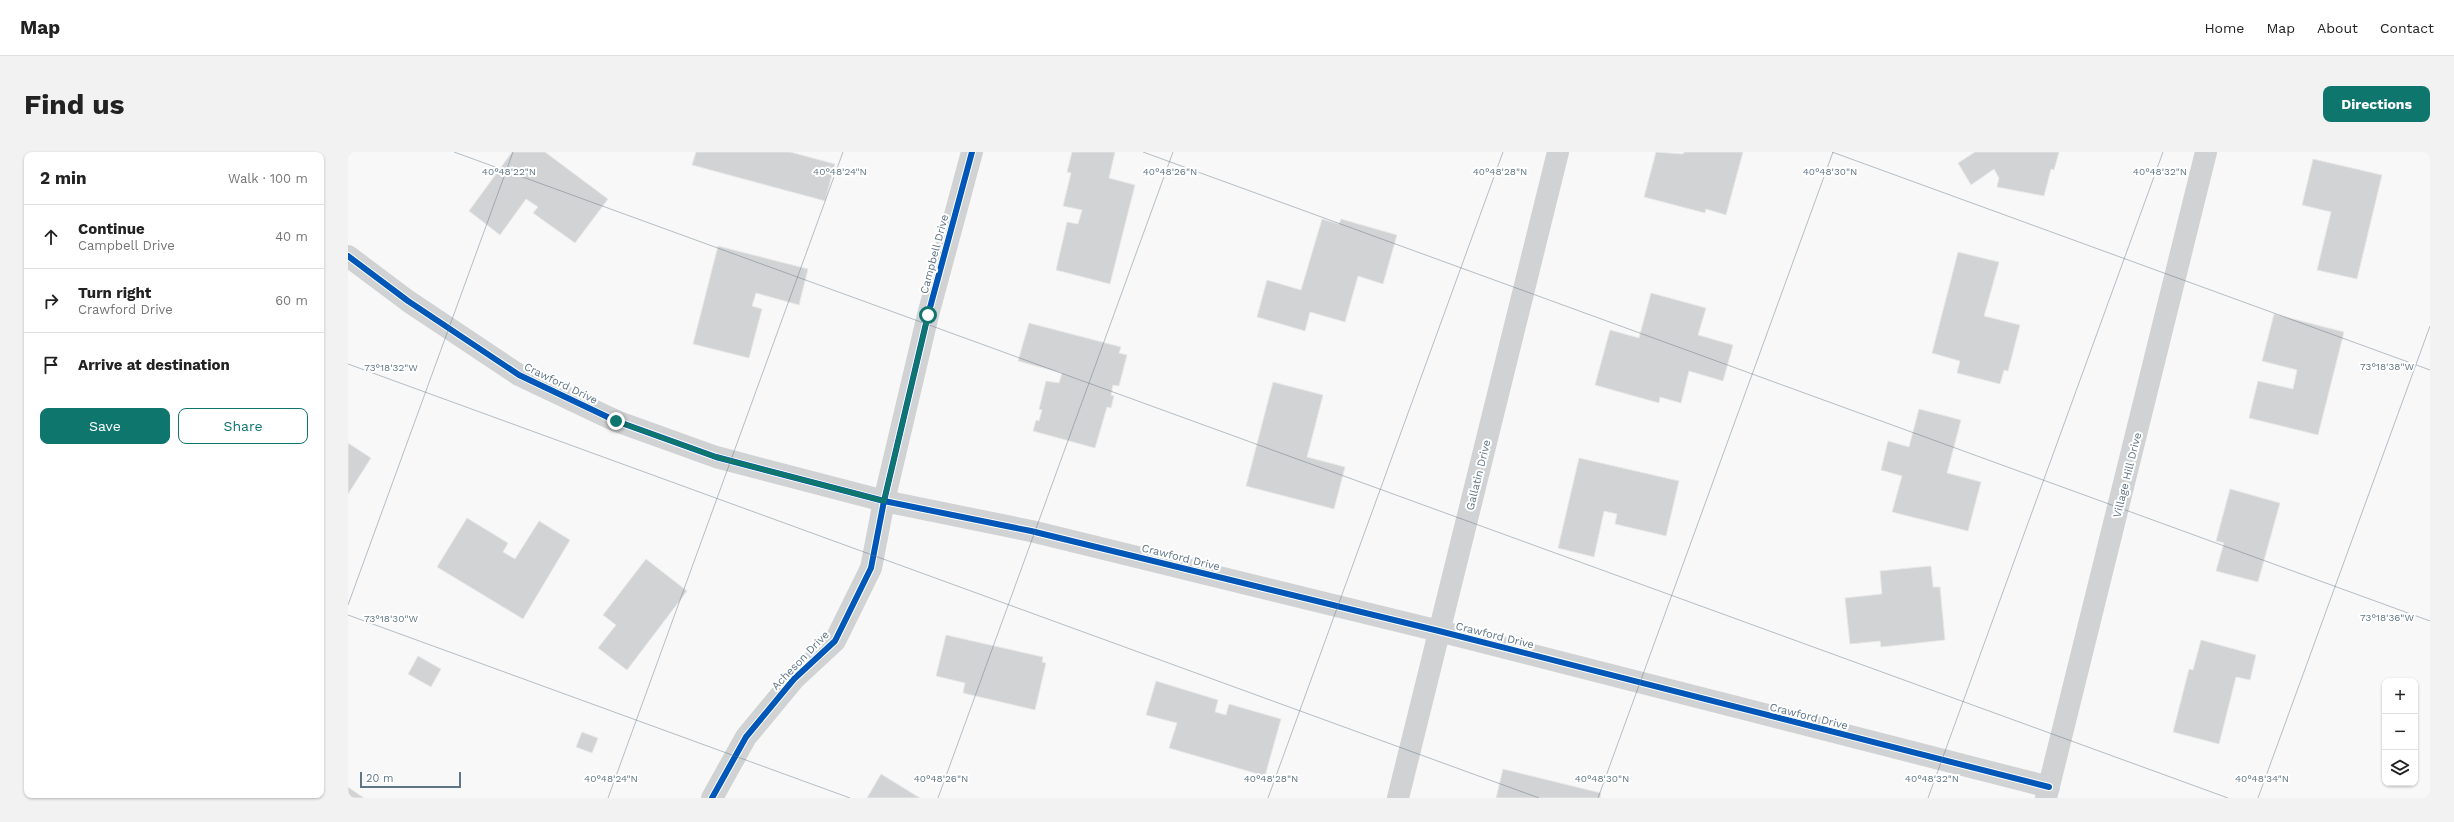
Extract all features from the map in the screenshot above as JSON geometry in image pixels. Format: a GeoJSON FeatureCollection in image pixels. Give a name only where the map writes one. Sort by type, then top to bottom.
{"type":"FeatureCollection","features":[{"type":"Feature","properties":{"kind":"street","name":"Campbell Drive"},"geometry":{"type":"LineString","coordinates":[[884,501],[928,315],[972,152]]}},
{"type":"Feature","properties":{"kind":"street","name":"Gallatin Drive"},"geometry":{"type":"LineString","coordinates":[[1398,798],[1558,152]]}},
{"type":"Feature","properties":{"kind":"street","name":"Village Hill Drive"},"geometry":{"type":"LineString","coordinates":[[2047,793],[2206,152]]}},
{"type":"Feature","properties":{"kind":"street","name":"Crawford Drive"},"geometry":{"type":"LineString","coordinates":[[348,256],[408,301],[519,375],[609,418],[716,457],[884,501],[1032,531],[1439,631],[2047,793]]}},
{"type":"Feature","properties":{"kind":"street","name":"Acheson Drive"},"geometry":{"type":"LineString","coordinates":[[712,798],[746,737],[794,679],[835,641],[871,568],[884,501]]}},
{"type":"Feature","properties":{"kind":"building"},"geometry":{"type":"Polygon","coordinates":[[[512,152],[545,152],[608,199],[575,243],[533,213],[538,207],[526,199],[500,235],[469,211],[512,152]]]}},
{"type":"Feature","properties":{"kind":"building"},"geometry":{"type":"Polygon","coordinates":[[[696,152],[790,152],[835,164],[825,201],[692,165],[696,152]]]}},
{"type":"Feature","properties":{"kind":"building"},"geometry":{"type":"Polygon","coordinates":[[[1072,152],[1115,152],[1109,178],[1135,185],[1110,284],[1056,270],[1067,222],[1078,224],[1082,210],[1063,206],[1071,173],[1067,172],[1072,152]]]}},
{"type":"Feature","properties":{"kind":"building"},"geometry":{"type":"Polygon","coordinates":[[[1656,152],[1683,154],[1684,152],[1743,152],[1726,215],[1706,209],[1705,213],[1644,197],[1656,152]]]}},
{"type":"Feature","properties":{"kind":"building"},"geometry":{"type":"Polygon","coordinates":[[[1975,152],[2059,152],[2054,170],[2051,169],[2044,196],[1997,187],[1999,178],[1994,169],[1971,185],[1958,163],[1975,152]]]}},
{"type":"Feature","properties":{"kind":"building"},"geometry":{"type":"Polygon","coordinates":[[[2313,159],[2382,175],[2357,279],[2317,270],[2331,212],[2302,205],[2313,159]]]}},
{"type":"Feature","properties":{"kind":"building"},"geometry":{"type":"Polygon","coordinates":[[[1322,219],[1339,224],[1341,219],[1397,235],[1383,284],[1358,276],[1345,322],[1310,312],[1305,331],[1257,317],[1267,280],[1301,290],[1322,219]]]}},
{"type":"Feature","properties":{"kind":"building"},"geometry":{"type":"Polygon","coordinates":[[[718,246],[808,269],[799,305],[756,293],[752,306],[762,309],[749,358],[693,344],[718,246]]]}},
{"type":"Feature","properties":{"kind":"building"},"geometry":{"type":"Polygon","coordinates":[[[1958,252],[1999,262],[1984,316],[2020,325],[2008,371],[2004,370],[2000,384],[1957,373],[1960,361],[1932,353],[1958,252]]]}},
{"type":"Feature","properties":{"kind":"building"},"geometry":{"type":"Polygon","coordinates":[[[1651,293],[1706,308],[1698,335],[1733,345],[1723,381],[1689,371],[1681,403],[1660,397],[1659,403],[1595,385],[1610,330],[1639,338],[1651,293]]]}},
{"type":"Feature","properties":{"kind":"building"},"geometry":{"type":"Polygon","coordinates":[[[2274,314],[2344,332],[2318,435],[2249,418],[2258,381],[2293,389],[2297,370],[2262,361],[2274,314]]]}},
{"type":"Feature","properties":{"kind":"building"},"geometry":{"type":"Polygon","coordinates":[[[1029,323],[1121,347],[1119,353],[1127,355],[1119,386],[1113,385],[1111,395],[1114,396],[1111,408],[1107,407],[1095,448],[1033,431],[1036,420],[1039,421],[1042,410],[1039,409],[1046,381],[1059,383],[1062,373],[1018,361],[1029,323]]]}},
{"type":"Feature","properties":{"kind":"building"},"geometry":{"type":"Polygon","coordinates":[[[1273,382],[1323,395],[1307,457],[1345,467],[1334,509],[1246,486],[1273,382]]]}},
{"type":"Feature","properties":{"kind":"building"},"geometry":{"type":"Polygon","coordinates":[[[1919,409],[1961,420],[1947,473],[1981,482],[1968,531],[1892,512],[1902,476],[1881,470],[1888,441],[1909,447],[1919,409]]]}},
{"type":"Feature","properties":{"kind":"building"},"geometry":{"type":"Polygon","coordinates":[[[348,443],[371,458],[348,494],[348,443]]]}},
{"type":"Feature","properties":{"kind":"building"},"geometry":{"type":"Polygon","coordinates":[[[1579,458],[1679,481],[1666,536],[1615,524],[1617,514],[1604,511],[1594,557],[1558,548],[1579,458]]]}},
{"type":"Feature","properties":{"kind":"building"},"geometry":{"type":"Polygon","coordinates":[[[2230,489],[2280,503],[2258,582],[2216,571],[2224,543],[2216,541],[2230,489]]]}},
{"type":"Feature","properties":{"kind":"building"},"geometry":{"type":"Polygon","coordinates":[[[467,518],[508,543],[503,552],[515,559],[539,521],[570,540],[523,619],[437,567],[467,518]]]}},
{"type":"Feature","properties":{"kind":"building"},"geometry":{"type":"Polygon","coordinates":[[[646,559],[687,591],[627,670],[598,648],[616,625],[603,615],[646,559]]]}},
{"type":"Feature","properties":{"kind":"building"},"geometry":{"type":"Polygon","coordinates":[[[1931,566],[1933,587],[1940,587],[1945,640],[1881,647],[1880,641],[1850,644],[1845,598],[1882,594],[1880,571],[1931,566]]]}},
{"type":"Feature","properties":{"kind":"building"},"geometry":{"type":"Polygon","coordinates":[[[946,635],[1043,657],[1042,662],[1046,663],[1035,710],[963,693],[965,683],[936,676],[946,635]]]}},
{"type":"Feature","properties":{"kind":"building"},"geometry":{"type":"Polygon","coordinates":[[[2201,640],[2256,655],[2250,680],[2236,677],[2219,744],[2173,732],[2189,669],[2193,670],[2201,640]]]}},
{"type":"Feature","properties":{"kind":"building"},"geometry":{"type":"Polygon","coordinates":[[[418,656],[441,669],[431,687],[408,674],[418,656]]]}},
{"type":"Feature","properties":{"kind":"building"},"geometry":{"type":"Polygon","coordinates":[[[1156,681],[1218,700],[1215,712],[1226,715],[1229,704],[1281,719],[1265,776],[1169,748],[1177,723],[1146,715],[1156,681]]]}},
{"type":"Feature","properties":{"kind":"building"},"geometry":{"type":"Polygon","coordinates":[[[582,732],[598,738],[592,753],[576,747],[582,732]]]}},
{"type":"Feature","properties":{"kind":"building"},"geometry":{"type":"Polygon","coordinates":[[[1503,769],[1601,793],[1600,798],[1496,798],[1503,769]]]}},
{"type":"Feature","properties":{"kind":"building"},"geometry":{"type":"Polygon","coordinates":[[[881,774],[920,798],[867,798],[881,774]]]}},
{"type":"Feature","properties":{"kind":"building"},"geometry":{"type":"Polygon","coordinates":[[[348,787],[364,798],[348,798],[348,787]]]}},
{"type":"Feature","properties":{"kind":"cycle path"},"geometry":{"type":"LineString","coordinates":[[712,798],[746,737],[794,679],[835,641],[871,568],[884,501],[928,315],[972,152]]}},
{"type":"Feature","properties":{"kind":"cycle path"},"geometry":{"type":"LineString","coordinates":[[348,256],[408,301],[519,375],[616,421],[716,457],[884,501],[1031,531],[1439,631],[2049,787]]}},
{"type":"Feature","properties":{"kind":"route"},"geometry":{"type":"LineString","coordinates":[[616,421],[716,457],[884,501],[928,315]]}}]}
